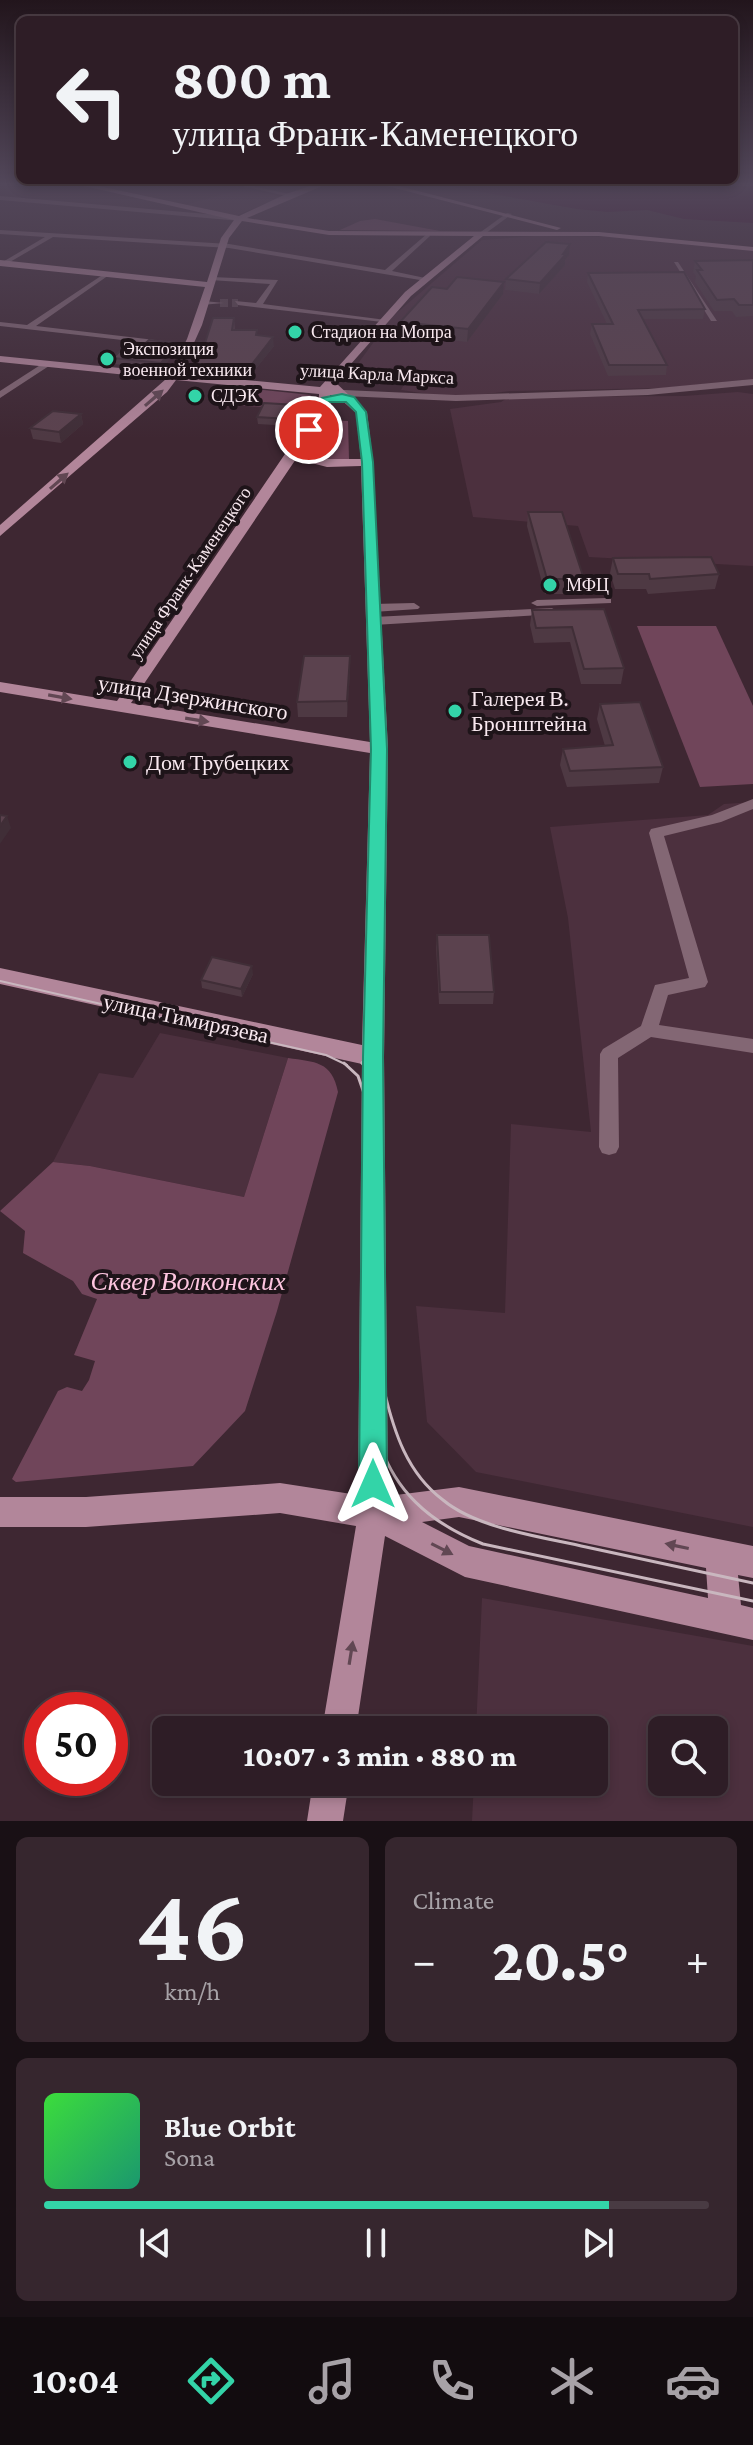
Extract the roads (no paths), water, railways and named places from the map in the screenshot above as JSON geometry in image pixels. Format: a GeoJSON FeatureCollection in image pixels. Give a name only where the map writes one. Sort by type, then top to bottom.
{"type":"FeatureCollection","features":[{"type":"Feature","properties":{"kind":"main road"},"geometry":{"type":"LineString","coordinates":[[54,269],[212,282]]}},
{"type":"Feature","properties":{"kind":"main road"},"geometry":{"type":"LineString","coordinates":[[0,532],[174,377],[189,346],[216,269]]}},
{"type":"Feature","properties":{"kind":"main road","name":"улица Франк-Каменецкого"},"geometry":{"type":"LineString","coordinates":[[120,708],[293,455],[326,391],[382,320],[438,269]]}},
{"type":"Feature","properties":{"kind":"main road","name":"улица Карла Маркса"},"geometry":{"type":"LineString","coordinates":[[0,359],[326,391],[347,396]]}},
{"type":"Feature","properties":{"kind":"main road"},"geometry":{"type":"LineString","coordinates":[[341,1716],[373,1513],[373,1057],[379,749],[367,462],[369,409],[347,396]]}},
{"type":"Feature","properties":{"kind":"main road"},"geometry":{"type":"LineString","coordinates":[[293,455],[327,463],[367,462]]}},
{"type":"Feature","properties":{"kind":"main road","name":"улица Дзержинского"},"geometry":{"type":"LineString","coordinates":[[0,687],[379,749]]}},
{"type":"Feature","properties":{"kind":"main road","name":"улица Тимирязева"},"geometry":{"type":"LineString","coordinates":[[0,976],[373,1057]]}},
{"type":"Feature","properties":{"kind":"main road"},"geometry":{"type":"LineString","coordinates":[[0,1512],[86,1512],[280,1498],[373,1513],[459,1502],[753,1562]]}},
{"type":"Feature","properties":{"kind":"main road"},"geometry":{"type":"LineString","coordinates":[[373,1513],[465,1561],[740,1621],[721,1555]]}},
{"type":"Feature","properties":{"kind":"main road"},"geometry":{"type":"LineString","coordinates":[[325,1821],[329,1796]]}},
{"type":"Feature","properties":{"kind":"street"},"geometry":{"type":"LineString","coordinates":[[362,269],[426,279]]}},
{"type":"Feature","properties":{"kind":"street"},"geometry":{"type":"LineString","coordinates":[[386,273],[390,269]]}},
{"type":"Feature","properties":{"kind":"street"},"geometry":{"type":"LineString","coordinates":[[680,269],[714,319]]}},
{"type":"Feature","properties":{"kind":"street"},"geometry":{"type":"LineString","coordinates":[[29,327],[107,274]]}},
{"type":"Feature","properties":{"kind":"street"},"geometry":{"type":"LineString","coordinates":[[212,282],[275,282],[259,304]]}},
{"type":"Feature","properties":{"kind":"street"},"geometry":{"type":"LineString","coordinates":[[204,303],[220,303]]}},
{"type":"Feature","properties":{"kind":"street"},"geometry":{"type":"LineString","coordinates":[[238,303],[382,320]]}},
{"type":"Feature","properties":{"kind":"street"},"geometry":{"type":"LineString","coordinates":[[0,324],[189,346]]}},
{"type":"Feature","properties":{"kind":"street"},"geometry":{"type":"LineString","coordinates":[[0,395],[48,364]]}},
{"type":"Feature","properties":{"kind":"street"},"geometry":{"type":"LineString","coordinates":[[369,409],[519,395],[673,394],[753,384]]}},
{"type":"Feature","properties":{"kind":"street","name":"улица Карла Маркса"},"geometry":{"type":"LineString","coordinates":[[347,396],[456,398],[648,392],[753,384]]}},
{"type":"Feature","properties":{"kind":"street"},"geometry":{"type":"LineString","coordinates":[[374,614],[608,606]]}},
{"type":"Feature","properties":{"kind":"street"},"geometry":{"type":"LineString","coordinates":[[649,1030],[661,990],[699,982],[656,833],[716,819],[753,804]]}},
{"type":"Feature","properties":{"kind":"street"},"geometry":{"type":"LineString","coordinates":[[609,1147],[609,1054],[649,1030],[753,1046]]}},
{"type":"Feature","properties":{"kind":"tunnel"},"geometry":{"type":"LineString","coordinates":[[220,303],[238,303]]}},
{"type":"Feature","properties":{"kind":"tram line"},"geometry":{"type":"LineString","coordinates":[[0,981],[326,1055],[345,1064]]}},
{"type":"Feature","properties":{"kind":"tram line"},"geometry":{"type":"LineString","coordinates":[[362,1063],[374,1078],[380,1099],[384,1390],[404,1451],[420,1477],[457,1510],[492,1525],[753,1583]]}},
{"type":"Feature","properties":{"kind":"tram line"},"geometry":{"type":"LineString","coordinates":[[345,1064],[358,1076],[366,1099],[367,1365],[370,1402],[378,1438],[391,1470],[412,1498],[442,1523],[483,1544],[753,1601]]}},
{"type":"Feature","properties":{"kind":"place","name":"Стадион на Мопра"},"geometry":{"type":"Point","coordinates":[295,332]}},
{"type":"Feature","properties":{"kind":"place","name":"Экспозиция военной техники"},"geometry":{"type":"Point","coordinates":[107,359]}},
{"type":"Feature","properties":{"kind":"place","name":"СДЭК"},"geometry":{"type":"Point","coordinates":[195,396]}},
{"type":"Feature","properties":{"kind":"place","name":"МФЦ"},"geometry":{"type":"Point","coordinates":[550,585]}},
{"type":"Feature","properties":{"kind":"place","name":"Галерея В. Бронштейна"},"geometry":{"type":"Point","coordinates":[455,711]}},
{"type":"Feature","properties":{"kind":"place","name":"Дом Трубецких"},"geometry":{"type":"Point","coordinates":[130,762]}},
{"type":"Feature","properties":{"kind":"park label","name":"Сквер Волконских"},"geometry":{"type":"Point","coordinates":[188,1281]}}]}
